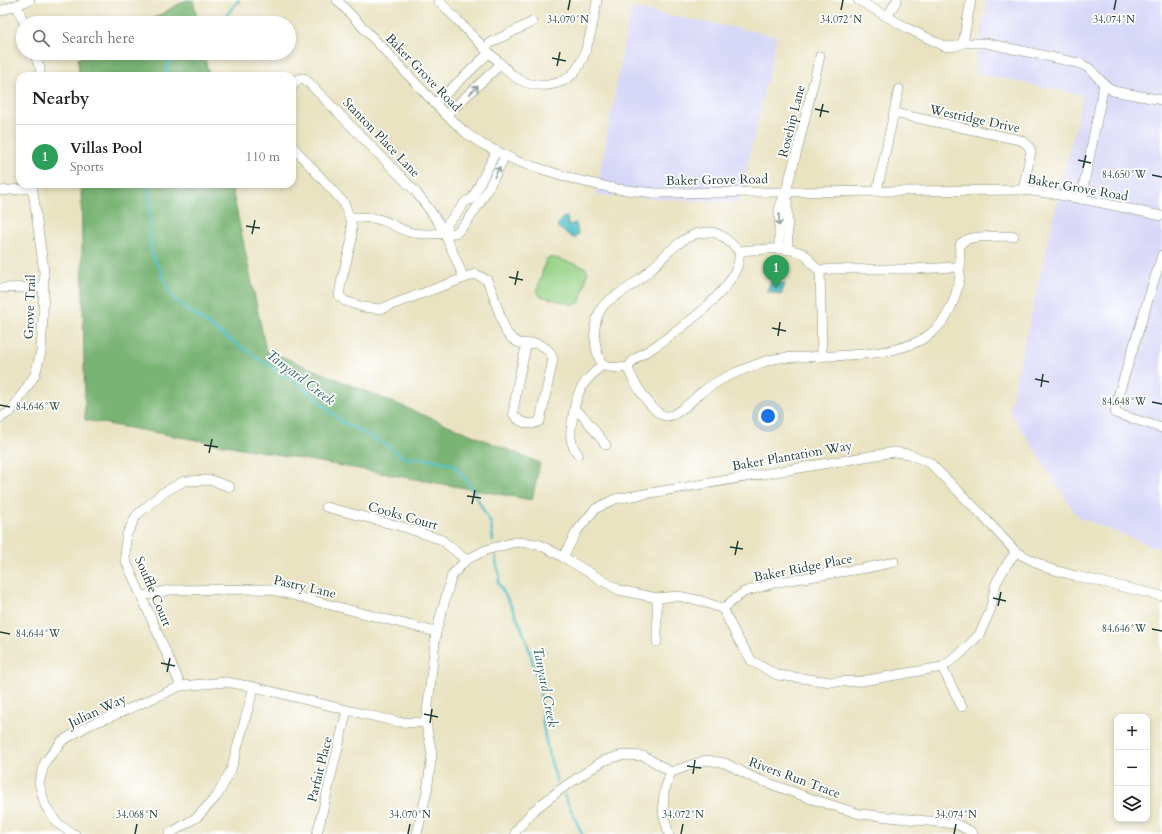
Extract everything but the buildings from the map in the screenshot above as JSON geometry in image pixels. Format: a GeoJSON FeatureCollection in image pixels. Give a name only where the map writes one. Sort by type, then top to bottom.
{"type":"FeatureCollection","features":[{"type":"Feature","properties":{"kind":"street"},"geometry":{"type":"LineString","coordinates":[[0,11],[30,0]]}},
{"type":"Feature","properties":{"kind":"street","name":"Baker Grove Road"},"geometry":{"type":"LineString","coordinates":[[337,0],[435,104],[472,137],[505,156],[528,165],[577,180],[629,191],[670,193],[1023,190],[1081,199],[1162,216]]}},
{"type":"Feature","properties":{"kind":"street"},"geometry":{"type":"LineString","coordinates":[[438,0],[501,64],[518,79],[539,85],[561,81],[570,76],[578,68],[586,53],[597,0]]}},
{"type":"Feature","properties":{"kind":"street"},"geometry":{"type":"LineString","coordinates":[[858,0],[886,17],[944,46],[950,47],[963,43],[986,43],[1078,63],[1089,68],[1097,78],[1113,91],[1162,100]]}},
{"type":"Feature","properties":{"kind":"street"},"geometry":{"type":"LineString","coordinates":[[886,17],[897,0]]}},
{"type":"Feature","properties":{"kind":"street"},"geometry":{"type":"LineString","coordinates":[[963,43],[971,0]]}},
{"type":"Feature","properties":{"kind":"street"},"geometry":{"type":"LineString","coordinates":[[17,4],[21,16]]}},
{"type":"Feature","properties":{"kind":"street"},"geometry":{"type":"LineString","coordinates":[[435,104],[487,50],[492,42],[532,22]]}},
{"type":"Feature","properties":{"kind":"street","name":"Rosehip Lane"},"geometry":{"type":"LineString","coordinates":[[783,250],[786,192],[820,56]]}},
{"type":"Feature","properties":{"kind":"street"},"geometry":{"type":"LineString","coordinates":[[37,60],[40,72]]}},
{"type":"Feature","properties":{"kind":"street"},"geometry":{"type":"LineString","coordinates":[[446,115],[501,64]]}},
{"type":"Feature","properties":{"kind":"street","name":"Stanton Place Lane"},"geometry":{"type":"LineString","coordinates":[[296,82],[298,79],[304,78],[312,84],[415,191],[428,207],[444,233]]}},
{"type":"Feature","properties":{"kind":"street"},"geometry":{"type":"LineString","coordinates":[[1081,199],[1104,84]]}},
{"type":"Feature","properties":{"kind":"street"},"geometry":{"type":"LineString","coordinates":[[877,191],[899,89]]}},
{"type":"Feature","properties":{"kind":"street","name":"Westridge Drive"},"geometry":{"type":"LineString","coordinates":[[894,113],[1020,140],[1027,143],[1031,151],[1023,190]]}},
{"type":"Feature","properties":{"kind":"street"},"geometry":{"type":"LineString","coordinates":[[296,150],[344,203],[351,221],[352,239],[339,296],[345,301],[363,307],[380,309],[475,274],[487,280],[506,332],[519,342],[529,344],[535,343],[543,346],[550,351],[553,359],[540,421],[535,424],[530,424],[516,418],[513,413],[519,376],[526,347],[529,344]]}},
{"type":"Feature","properties":{"kind":"street"},"geometry":{"type":"LineString","coordinates":[[444,233],[469,209],[472,199],[496,152]]}},
{"type":"Feature","properties":{"kind":"street"},"geometry":{"type":"LineString","coordinates":[[349,217],[380,219],[401,230],[422,234],[456,233],[464,226],[488,188],[505,156]]}},
{"type":"Feature","properties":{"kind":"street"},"geometry":{"type":"LineString","coordinates":[[0,191],[19,188]]}},
{"type":"Feature","properties":{"kind":"street","name":"Grove Trail"},"geometry":{"type":"LineString","coordinates":[[0,418],[11,411],[35,376],[40,352],[44,272],[32,188]]}},
{"type":"Feature","properties":{"kind":"street"},"geometry":{"type":"LineString","coordinates":[[602,365],[597,351],[595,334],[596,319],[602,308],[608,301],[645,274],[678,243],[700,232],[717,233],[739,251],[783,250],[798,252],[807,256],[815,267],[820,270],[960,267]]}},
{"type":"Feature","properties":{"kind":"street"},"geometry":{"type":"LineString","coordinates":[[444,233],[464,278]]}},
{"type":"Feature","properties":{"kind":"street"},"geometry":{"type":"LineString","coordinates":[[739,251],[740,258],[738,265],[730,280],[720,293],[704,309],[629,364],[628,368],[634,381],[655,409],[663,415],[670,416],[676,414],[703,391],[719,380],[774,359],[879,352],[901,349],[920,341],[931,334],[940,325],[952,304],[958,287],[961,243],[965,240],[978,237],[1014,236]]}},
{"type":"Feature","properties":{"kind":"street"},"geometry":{"type":"LineString","coordinates":[[1162,255],[1116,403],[1115,413],[1162,428]]}},
{"type":"Feature","properties":{"kind":"street"},"geometry":{"type":"LineString","coordinates":[[820,270],[822,356]]}},
{"type":"Feature","properties":{"kind":"street"},"geometry":{"type":"LineString","coordinates":[[0,288],[43,287]]}},
{"type":"Feature","properties":{"kind":"street"},"geometry":{"type":"LineString","coordinates":[[602,365],[608,367],[628,368]]}},
{"type":"Feature","properties":{"kind":"street"},"geometry":{"type":"LineString","coordinates":[[578,454],[571,440],[571,426],[577,396],[586,379],[602,365]]}},
{"type":"Feature","properties":{"kind":"street"},"geometry":{"type":"LineString","coordinates":[[574,409],[583,416],[606,445]]}},
{"type":"Feature","properties":{"kind":"street","name":"Baker Plantation Way"},"geometry":{"type":"LineString","coordinates":[[563,557],[577,531],[595,509],[615,498],[894,452],[910,454],[930,463],[1016,552],[1047,568],[1162,596]]}},
{"type":"Feature","properties":{"kind":"street","name":"Souffle Court"},"geometry":{"type":"LineString","coordinates":[[181,686],[125,559],[126,536],[136,516],[161,494],[184,481],[211,480],[230,487]]}},
{"type":"Feature","properties":{"kind":"street","name":"Cooks Court"},"geometry":{"type":"LineString","coordinates":[[326,507],[407,528],[442,540],[466,560]]}},
{"type":"Feature","properties":{"kind":"street"},"geometry":{"type":"LineString","coordinates":[[416,834],[427,791],[432,754],[426,723],[436,632],[452,575],[466,560],[486,550],[515,542],[538,544],[619,590],[657,598],[678,596],[702,601],[723,609],[738,639],[752,661],[777,675],[831,682],[862,681],[942,666],[958,656],[979,635],[990,612],[996,583],[1016,552]]}},
{"type":"Feature","properties":{"kind":"street","name":"Baker Ridge Place"},"geometry":{"type":"LineString","coordinates":[[723,609],[744,592],[778,582],[894,562]]}},
{"type":"Feature","properties":{"kind":"street","name":"Pastry Lane"},"geometry":{"type":"LineString","coordinates":[[142,596],[170,590],[268,589],[436,632]]}},
{"type":"Feature","properties":{"kind":"street"},"geometry":{"type":"LineString","coordinates":[[657,598],[657,642]]}},
{"type":"Feature","properties":{"kind":"street"},"geometry":{"type":"LineString","coordinates":[[942,666],[962,707]]}},
{"type":"Feature","properties":{"kind":"street","name":"Julian Way"},"geometry":{"type":"LineString","coordinates":[[75,834],[71,833],[56,822],[45,805],[39,782],[44,762],[62,741],[89,725],[181,686],[226,682],[254,687],[398,722],[426,723]]}},
{"type":"Feature","properties":{"kind":"street"},"geometry":{"type":"LineString","coordinates":[[169,834],[197,817],[217,796],[231,770],[254,687]]}},
{"type":"Feature","properties":{"kind":"street","name":"Parfait Place"},"geometry":{"type":"LineString","coordinates":[[317,834],[347,710]]}},
{"type":"Feature","properties":{"kind":"street"},"geometry":{"type":"LineString","coordinates":[[515,834],[533,811],[561,789],[603,761],[622,755],[644,756],[672,772],[664,792],[663,813],[669,834]]}},
{"type":"Feature","properties":{"kind":"street","name":"Rivers Run Trace"},"geometry":{"type":"LineString","coordinates":[[672,772],[706,760],[725,764],[754,778],[812,799],[860,814],[956,824],[973,834]]}},
{"type":"Feature","properties":{"kind":"shaded area"},"geometry":{"type":"Polygon","coordinates":[[[987,0],[1162,0],[1162,550],[1078,517],[1009,410],[1083,95],[974,73],[987,0]]]}},
{"type":"Feature","properties":{"kind":"shaded area"},"geometry":{"type":"Polygon","coordinates":[[[631,8],[777,36],[739,203],[596,195],[631,8]]]}},
{"type":"Feature","properties":{"kind":"green space"},"geometry":{"type":"Polygon","coordinates":[[[186,0],[193,0],[196,16],[157,16],[186,0]]]}},
{"type":"Feature","properties":{"kind":"green space"},"geometry":{"type":"Polygon","coordinates":[[[78,60],[206,60],[208,72],[79,72],[78,60]]]}},
{"type":"Feature","properties":{"kind":"green space"},"geometry":{"type":"Polygon","coordinates":[[[81,188],[232,188],[266,350],[540,463],[532,500],[85,420],[81,188]]]}},
{"type":"Feature","properties":{"kind":"green space"},"geometry":{"type":"Polygon","coordinates":[[[551,257],[585,267],[588,272],[580,302],[575,305],[540,296],[537,291],[546,259],[551,257]]]}},
{"type":"Feature","properties":{"kind":"water"},"geometry":{"type":"Polygon","coordinates":[[[567,217],[568,225],[576,223],[578,234],[575,239],[557,227],[562,218],[567,217]]]}},
{"type":"Feature","properties":{"kind":"water"},"geometry":{"type":"Polygon","coordinates":[[[771,280],[785,284],[781,295],[767,291],[771,280]]]}},
{"type":"Feature","properties":{"kind":"waterway","name":"Tanyard Creek"},"geometry":{"type":"LineString","coordinates":[[226,16],[239,0]]}},
{"type":"Feature","properties":{"kind":"waterway","name":"Tanyard Creek"},"geometry":{"type":"LineString","coordinates":[[166,72],[170,60]]}},
{"type":"Feature","properties":{"kind":"waterway","name":"Tanyard Creek"},"geometry":{"type":"LineString","coordinates":[[150,188],[150,248],[169,292],[177,302],[226,337],[296,383],[316,398],[342,422],[385,444],[405,458],[431,459],[454,465],[472,489],[491,524],[493,541]]}},
{"type":"Feature","properties":{"kind":"waterway","name":"Tanyard Creek"},"geometry":{"type":"LineString","coordinates":[[495,554],[500,576],[498,583],[506,596],[525,636],[533,664],[540,694],[546,742],[556,782]]}},
{"type":"Feature","properties":{"kind":"waterway","name":"Tanyard Creek"},"geometry":{"type":"LineString","coordinates":[[564,795],[582,834]]}},
{"type":"Feature","properties":{"kind":"place","name":"Villas Pool"},"geometry":{"type":"Point","coordinates":[776,288]}}]}
